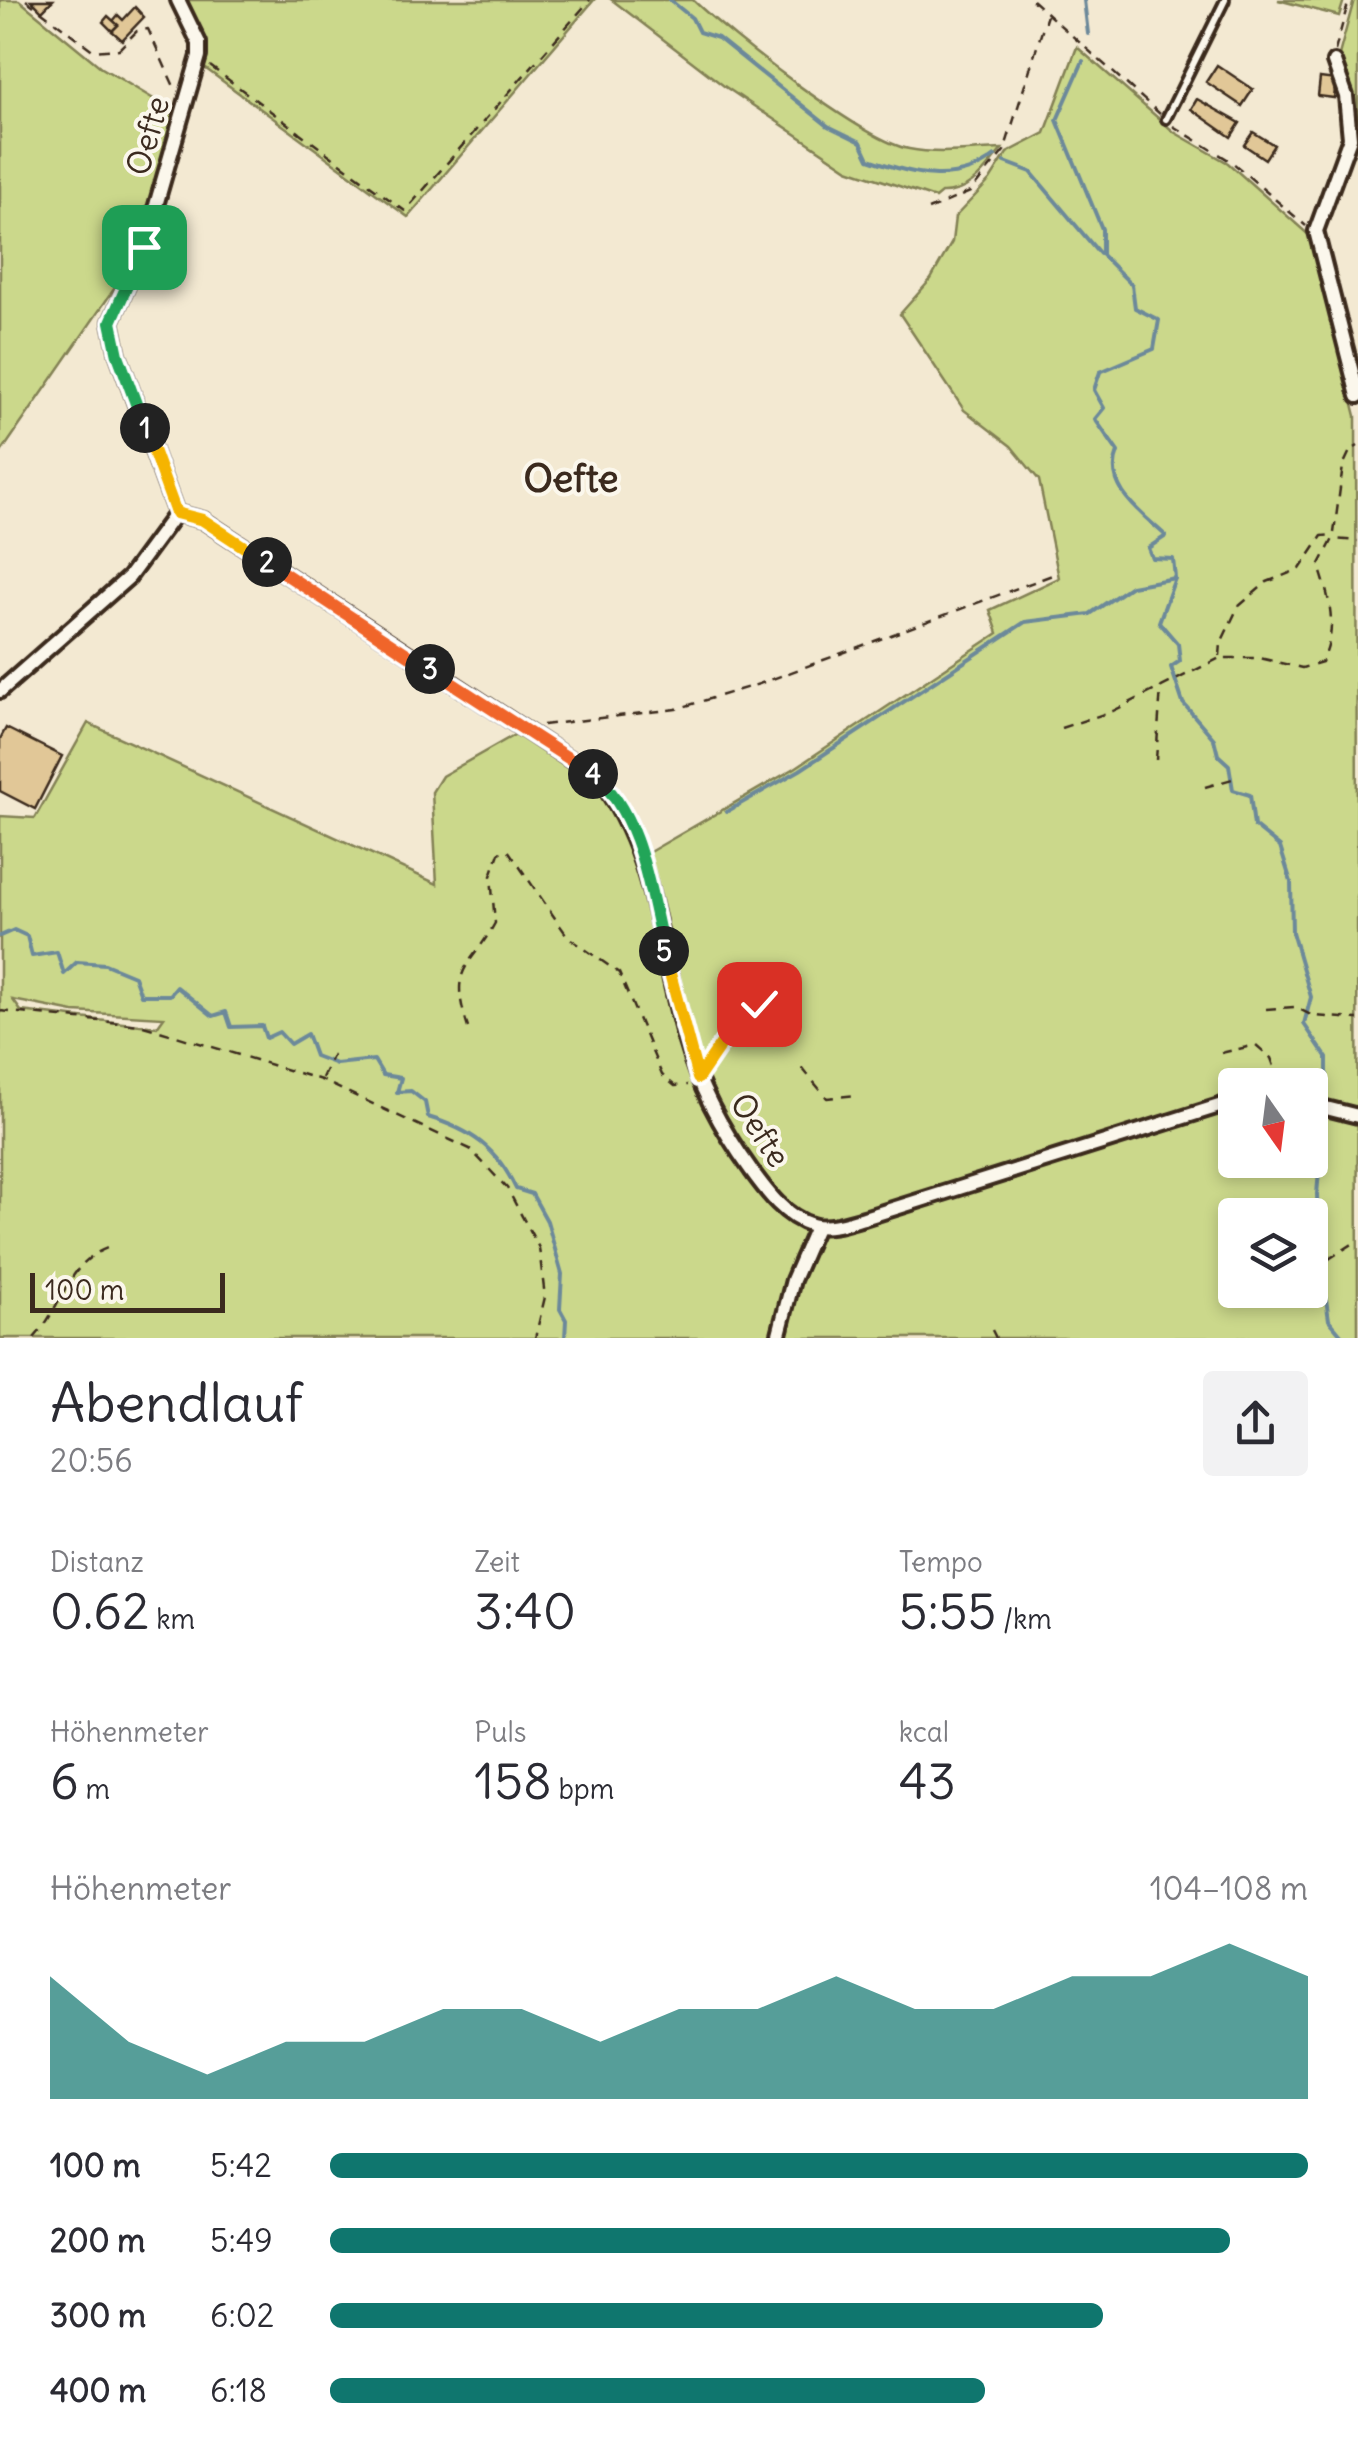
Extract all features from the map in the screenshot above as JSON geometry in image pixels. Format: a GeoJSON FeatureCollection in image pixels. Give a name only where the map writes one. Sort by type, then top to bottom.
{"type":"FeatureCollection","features":[{"type":"Feature","properties":{"kind":"street","name":"Oefte"},"geometry":{"type":"LineString","coordinates":[[178,0],[199,43],[144,247],[111,322],[118,355],[176,513],[203,520],[598,777],[624,812],[640,852],[698,1078],[770,1196],[816,1227]]}},
{"type":"Feature","properties":{"kind":"street"},"geometry":{"type":"LineString","coordinates":[[1334,62],[1346,96],[1350,138],[1316,231],[1358,396]]}},
{"type":"Feature","properties":{"kind":"street"},"geometry":{"type":"LineString","coordinates":[[0,691],[129,577],[176,513]]}},
{"type":"Feature","properties":{"kind":"street"},"geometry":{"type":"LineString","coordinates":[[778,1338],[793,1280],[816,1227],[864,1218],[1218,1107]]}},
{"type":"Feature","properties":{"kind":"street"},"geometry":{"type":"LineString","coordinates":[[1328,1108],[1358,1116]]}},
{"type":"Feature","properties":{"kind":"lane"},"geometry":{"type":"LineString","coordinates":[[1166,119],[1224,0]]}},
{"type":"Feature","properties":{"kind":"path"},"geometry":{"type":"LineString","coordinates":[[26,0],[94,52],[119,48],[137,31],[148,29],[183,112]]}},
{"type":"Feature","properties":{"kind":"path"},"geometry":{"type":"LineString","coordinates":[[208,64],[405,211],[590,0]]}},
{"type":"Feature","properties":{"kind":"path"},"geometry":{"type":"LineString","coordinates":[[1032,0],[1166,119],[1232,162],[1316,231]]}},
{"type":"Feature","properties":{"kind":"path"},"geometry":{"type":"LineString","coordinates":[[1334,62],[1349,0]]}},
{"type":"Feature","properties":{"kind":"path"},"geometry":{"type":"LineString","coordinates":[[928,210],[970,192],[1004,151],[1047,14]]}},
{"type":"Feature","properties":{"kind":"path"},"geometry":{"type":"LineString","coordinates":[[1061,728],[1114,711],[1220,658],[1260,658],[1302,668],[1322,662],[1331,643],[1332,623],[1320,566],[1334,537],[1343,466],[1350,451],[1358,446]]}},
{"type":"Feature","properties":{"kind":"path"},"geometry":{"type":"LineString","coordinates":[[1220,658],[1221,643],[1238,607],[1252,592],[1300,570],[1322,536],[1358,540]]}},
{"type":"Feature","properties":{"kind":"path"},"geometry":{"type":"LineString","coordinates":[[516,726],[568,725],[676,709],[760,684],[1056,574]]}},
{"type":"Feature","properties":{"kind":"path"},"geometry":{"type":"LineString","coordinates":[[1156,760],[1162,685]]}},
{"type":"Feature","properties":{"kind":"path"},"geometry":{"type":"LineString","coordinates":[[1205,787],[1237,778]]}},
{"type":"Feature","properties":{"kind":"path"},"geometry":{"type":"LineString","coordinates":[[468,1028],[460,979],[470,955],[495,924],[493,866],[499,853],[508,850],[568,937],[619,974],[662,1075],[681,1088],[698,1078],[730,1031],[759,1004],[767,983]]}},
{"type":"Feature","properties":{"kind":"path"},"geometry":{"type":"LineString","coordinates":[[1266,1009],[1302,1009],[1313,1016],[1358,1019]]}},
{"type":"Feature","properties":{"kind":"path"},"geometry":{"type":"LineString","coordinates":[[0,1011],[140,1025],[321,1080],[470,1150],[506,1188],[540,1248],[545,1297],[535,1338]]}},
{"type":"Feature","properties":{"kind":"path"},"geometry":{"type":"LineString","coordinates":[[1221,1053],[1256,1045],[1271,1058],[1275,1068]]}},
{"type":"Feature","properties":{"kind":"path"},"geometry":{"type":"LineString","coordinates":[[321,1080],[333,1054]]}},
{"type":"Feature","properties":{"kind":"path"},"geometry":{"type":"LineString","coordinates":[[802,1068],[827,1098],[856,1095]]}},
{"type":"Feature","properties":{"kind":"path"},"geometry":{"type":"LineString","coordinates":[[1328,1259],[1354,1242]]}},
{"type":"Feature","properties":{"kind":"path"},"geometry":{"type":"LineString","coordinates":[[34,1338],[53,1317],[75,1269],[94,1251],[114,1246]]}},
{"type":"Feature","properties":{"kind":"path"},"geometry":{"type":"LineString","coordinates":[[992,1330],[996,1338]]}},
{"type":"Feature","properties":{"kind":"green space"},"geometry":{"type":"Polygon","coordinates":[[[0,0],[19,0],[102,68],[177,113],[139,253],[0,454],[0,0]]]}},
{"type":"Feature","properties":{"kind":"green space"},"geometry":{"type":"Polygon","coordinates":[[[183,0],[594,0],[408,217],[202,66],[207,44],[183,0]]]}},
{"type":"Feature","properties":{"kind":"green space"},"geometry":{"type":"Polygon","coordinates":[[[612,0],[693,0],[798,85],[888,142],[932,152],[1002,149],[969,185],[935,198],[848,169],[724,86],[612,0]]]}},
{"type":"Feature","properties":{"kind":"green space"},"geometry":{"type":"Polygon","coordinates":[[[1278,0],[1344,0],[1339,16],[1278,0]]]}},
{"type":"Feature","properties":{"kind":"green space"},"geometry":{"type":"Polygon","coordinates":[[[1354,0],[1358,0],[1358,122],[1339,55],[1354,0]]]}},
{"type":"Feature","properties":{"kind":"green space"},"geometry":{"type":"Polygon","coordinates":[[[1077,47],[1174,132],[1228,163],[1311,237],[1356,416],[1358,1338],[0,1338],[0,816],[35,818],[88,723],[437,884],[432,792],[442,776],[516,734],[596,781],[631,837],[688,1059],[742,1149],[723,1114],[694,1042],[646,854],[795,768],[998,633],[990,610],[1059,578],[1039,480],[1011,446],[964,410],[900,314],[931,279],[952,242],[955,217],[990,180],[1007,153],[1045,133],[1077,47]],[[13,1000],[21,1011],[157,1027],[164,1017],[74,1012],[13,1000]]]}},
{"type":"Feature","properties":{"kind":"building"},"geometry":{"type":"Polygon","coordinates":[[[31,0],[53,0],[42,11],[31,0]]]}},
{"type":"Feature","properties":{"kind":"building"},"geometry":{"type":"Polygon","coordinates":[[[135,7],[144,17],[122,40],[112,31],[118,25],[113,21],[118,15],[123,20],[135,7]]]}},
{"type":"Feature","properties":{"kind":"building"},"geometry":{"type":"Polygon","coordinates":[[[108,16],[118,25],[112,31],[103,22],[108,16]]]}},
{"type":"Feature","properties":{"kind":"building"},"geometry":{"type":"Polygon","coordinates":[[[1217,65],[1253,89],[1242,106],[1206,82],[1217,65]]]}},
{"type":"Feature","properties":{"kind":"building"},"geometry":{"type":"Polygon","coordinates":[[[1320,78],[1336,80],[1334,98],[1318,96],[1320,78]]]}},
{"type":"Feature","properties":{"kind":"building"},"geometry":{"type":"Polygon","coordinates":[[[1197,99],[1240,123],[1231,137],[1191,109],[1197,99]]]}},
{"type":"Feature","properties":{"kind":"building"},"geometry":{"type":"Polygon","coordinates":[[[1253,132],[1274,145],[1265,159],[1244,145],[1253,132]]]}},
{"type":"Feature","properties":{"kind":"building"},"geometry":{"type":"Polygon","coordinates":[[[6,728],[62,756],[35,809],[0,791],[0,739],[6,728]]]}},
{"type":"Feature","properties":{"kind":"waterway"},"geometry":{"type":"LineString","coordinates":[[670,0],[692,18],[699,32],[718,38],[828,126],[861,142],[869,159],[918,173],[949,175],[980,166],[995,156]]}},
{"type":"Feature","properties":{"kind":"waterway"},"geometry":{"type":"LineString","coordinates":[[1084,0],[1088,34]]}},
{"type":"Feature","properties":{"kind":"waterway"},"geometry":{"type":"LineString","coordinates":[[1083,61],[1057,120],[1102,229],[1102,255],[1132,285],[1135,308],[1159,320],[1154,349],[1100,372],[1094,390],[1104,408],[1095,419],[1118,452],[1115,465],[1121,489],[1166,536],[1148,548],[1152,558],[1173,559],[1175,578],[1159,622],[1178,644],[1180,661],[1171,667],[1183,703],[1214,739],[1218,755],[1229,765],[1233,790],[1250,795],[1254,826],[1280,847],[1291,882],[1292,932],[1311,997],[1304,1024],[1327,1058],[1327,1068]]}},
{"type":"Feature","properties":{"kind":"waterway"},"geometry":{"type":"LineString","coordinates":[[1005,162],[1031,172],[1100,254]]}},
{"type":"Feature","properties":{"kind":"waterway"},"geometry":{"type":"LineString","coordinates":[[726,812],[800,770],[1025,622],[1090,614],[1131,586],[1175,578]]}},
{"type":"Feature","properties":{"kind":"waterway"},"geometry":{"type":"LineString","coordinates":[[0,936],[14,930],[27,936],[32,956],[57,952],[64,974],[77,962],[105,964],[134,976],[141,995],[170,995],[177,987],[213,1016],[226,1012],[231,1027],[262,1026],[266,1038],[279,1032],[290,1044],[307,1034],[315,1056],[336,1064],[374,1060],[383,1075],[401,1078],[397,1092],[411,1091],[425,1102],[428,1117],[481,1142],[500,1162],[516,1189],[532,1194],[547,1221],[562,1274],[560,1309],[566,1320],[565,1338]]}},
{"type":"Feature","properties":{"kind":"waterway"},"geometry":{"type":"LineString","coordinates":[[1317,1198],[1318,1178]]}},
{"type":"Feature","properties":{"kind":"waterway"},"geometry":{"type":"LineString","coordinates":[[1327,1308],[1329,1320],[1344,1338]]}},
{"type":"Feature","properties":{"kind":"district","name":"Oefte"},"geometry":{"type":"Point","coordinates":[571,479]}},
{"type":"Feature","properties":{"kind":"route"},"geometry":{"type":"LineString","coordinates":[[144,247],[111,322],[118,355],[176,513],[203,520],[598,777],[624,812],[640,852],[698,1078],[730,1031],[759,1004]]}}]}
